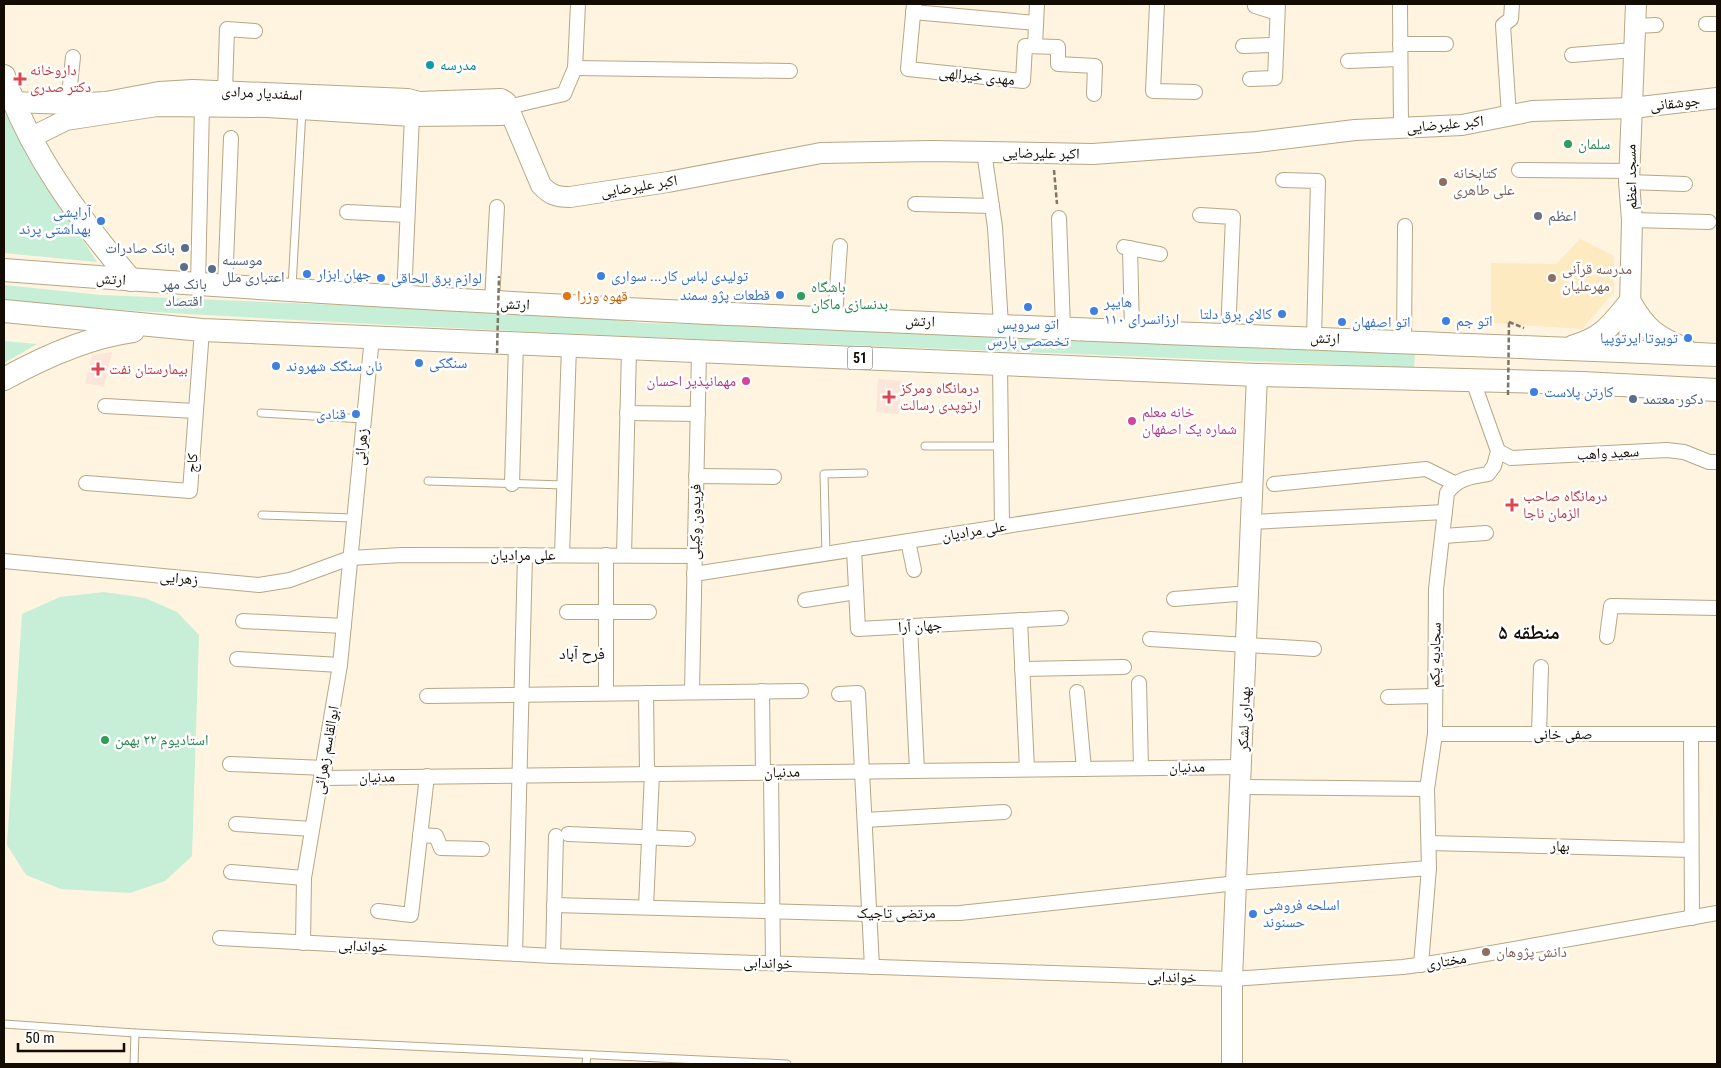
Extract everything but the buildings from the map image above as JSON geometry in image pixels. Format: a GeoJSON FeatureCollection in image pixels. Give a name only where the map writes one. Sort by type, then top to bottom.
{"type":"FeatureCollection","features":[{"type":"Feature","properties":{"kind":"main road"},"geometry":{"type":"LineString","coordinates":[[4,76],[12,102],[30,138],[84,224],[131,280]]}},
{"type":"Feature","properties":{"kind":"main road","name":"ارتش"},"geometry":{"type":"LineString","coordinates":[[4,270],[225,287],[492,302],[1708,354]]}},
{"type":"Feature","properties":{"kind":"main road"},"geometry":{"type":"LineString","coordinates":[[1563,348],[1588,342],[1604,333],[1630,302],[1640,322],[1661,340],[1708,354]]}},
{"type":"Feature","properties":{"kind":"main road","name":"51"},"geometry":{"type":"LineString","coordinates":[[4,311],[202,330],[372,337],[507,348],[569,346],[628,350],[699,351],[1257,375],[1582,383],[1717,390]]}},
{"type":"Feature","properties":{"kind":"main road"},"geometry":{"type":"LineString","coordinates":[[4,379],[40,359],[112,334],[164,327]]}},
{"type":"Feature","properties":{"kind":"main road"},"geometry":{"type":"LineString","coordinates":[[1582,383],[1605,376],[1629,351]]}},
{"type":"Feature","properties":{"kind":"main road"},"geometry":{"type":"LineString","coordinates":[[1661,387],[1658,378],[1662,368],[1717,369]]}},
{"type":"Feature","properties":{"kind":"street","name":"اسفندیار مرادی"},"geometry":{"type":"LineString","coordinates":[[508,107],[564,94],[575,68],[578,4]]}},
{"type":"Feature","properties":{"kind":"street"},"geometry":{"type":"LineString","coordinates":[[1037,4],[1035,46],[1058,47],[1058,64],[1095,66],[1094,94]]}},
{"type":"Feature","properties":{"kind":"street"},"geometry":{"type":"LineString","coordinates":[[1157,4],[1153,92],[1195,92]]}},
{"type":"Feature","properties":{"kind":"street"},"geometry":{"type":"LineString","coordinates":[[1400,4],[1400,128]]}},
{"type":"Feature","properties":{"kind":"street"},"geometry":{"type":"LineString","coordinates":[[1509,116],[1503,25],[1511,19],[1512,4]]}},
{"type":"Feature","properties":{"kind":"street","name":"مسجد اعظم"},"geometry":{"type":"LineString","coordinates":[[1629,351],[1632,220],[1629,177],[1636,4]]}},
{"type":"Feature","properties":{"kind":"street"},"geometry":{"type":"LineString","coordinates":[[1250,79],[1275,78],[1278,9],[1255,6]]}},
{"type":"Feature","properties":{"kind":"street"},"geometry":{"type":"LineString","coordinates":[[914,8],[1036,23]]}},
{"type":"Feature","properties":{"kind":"street","name":"مهدی خیرالهی"},"geometry":{"type":"LineString","coordinates":[[914,8],[908,69],[1023,81],[1025,46],[1035,46]]}},
{"type":"Feature","properties":{"kind":"street"},"geometry":{"type":"LineString","coordinates":[[1635,26],[1656,25]]}},
{"type":"Feature","properties":{"kind":"street"},"geometry":{"type":"LineString","coordinates":[[225,92],[227,30],[255,31]]}},
{"type":"Feature","properties":{"kind":"street"},"geometry":{"type":"LineString","coordinates":[[1243,46],[1276,44]]}},
{"type":"Feature","properties":{"kind":"street"},"geometry":{"type":"LineString","coordinates":[[1400,44],[1446,44]]}},
{"type":"Feature","properties":{"kind":"street"},"geometry":{"type":"LineString","coordinates":[[1572,55],[1634,50]]}},
{"type":"Feature","properties":{"kind":"street"},"geometry":{"type":"LineString","coordinates":[[68,104],[73,57]]}},
{"type":"Feature","properties":{"kind":"street"},"geometry":{"type":"LineString","coordinates":[[1348,61],[1400,59]]}},
{"type":"Feature","properties":{"kind":"street"},"geometry":{"type":"LineString","coordinates":[[575,68],[790,71]]}},
{"type":"Feature","properties":{"kind":"street","name":"اسفندیار مرادی"},"geometry":{"type":"LineString","coordinates":[[12,102],[68,104],[106,102],[159,92],[225,92],[408,99],[419,102],[501,99],[506,102],[508,107],[507,112],[502,115],[412,116],[302,109],[157,106],[66,120],[30,138]]}},
{"type":"Feature","properties":{"kind":"street","name":"جوشقانی"},"geometry":{"type":"LineString","coordinates":[[1632,108],[1717,98]]}},
{"type":"Feature","properties":{"kind":"street"},"geometry":{"type":"LineString","coordinates":[[198,285],[202,106]]}},
{"type":"Feature","properties":{"kind":"street","name":"اکبر علیرضایی"},"geometry":{"type":"LineString","coordinates":[[508,107],[541,185],[548,193],[558,197],[668,182],[821,153],[984,152],[1093,154],[1257,142],[1355,130],[1462,125],[1532,111],[1632,108]]}},
{"type":"Feature","properties":{"kind":"street"},"geometry":{"type":"LineString","coordinates":[[404,297],[412,116]]}},
{"type":"Feature","properties":{"kind":"street"},"geometry":{"type":"LineString","coordinates":[[225,287],[231,138]]}},
{"type":"Feature","properties":{"kind":"street"},"geometry":{"type":"LineString","coordinates":[[984,152],[992,206],[1002,324]]}},
{"type":"Feature","properties":{"kind":"street"},"geometry":{"type":"LineString","coordinates":[[1519,170],[1629,177],[1685,184]]}},
{"type":"Feature","properties":{"kind":"street"},"geometry":{"type":"LineString","coordinates":[[1283,180],[1318,181],[1314,338]]}},
{"type":"Feature","properties":{"kind":"street"},"geometry":{"type":"LineString","coordinates":[[915,204],[992,206]]}},
{"type":"Feature","properties":{"kind":"street"},"geometry":{"type":"LineString","coordinates":[[492,302],[497,207]]}},
{"type":"Feature","properties":{"kind":"street"},"geometry":{"type":"LineString","coordinates":[[347,212],[407,215]]}},
{"type":"Feature","properties":{"kind":"street"},"geometry":{"type":"LineString","coordinates":[[1200,215],[1233,217],[1228,334]]}},
{"type":"Feature","properties":{"kind":"street"},"geometry":{"type":"LineString","coordinates":[[1059,218],[1062,327]]}},
{"type":"Feature","properties":{"kind":"street"},"geometry":{"type":"LineString","coordinates":[[1632,220],[1709,222]]}},
{"type":"Feature","properties":{"kind":"street"},"geometry":{"type":"LineString","coordinates":[[1404,342],[1405,226]]}},
{"type":"Feature","properties":{"kind":"street"},"geometry":{"type":"LineString","coordinates":[[834,318],[840,246]]}},
{"type":"Feature","properties":{"kind":"street"},"geometry":{"type":"LineString","coordinates":[[1132,330],[1127,248],[1160,254]]}},
{"type":"Feature","properties":{"kind":"street","name":"کاج"},"geometry":{"type":"LineString","coordinates":[[86,483],[190,491],[202,330]]}},
{"type":"Feature","properties":{"kind":"street","name":"زهرائی"},"geometry":{"type":"LineString","coordinates":[[350,558],[372,337]]}},
{"type":"Feature","properties":{"kind":"street"},"geometry":{"type":"LineString","coordinates":[[562,556],[569,346]]}},
{"type":"Feature","properties":{"kind":"street"},"geometry":{"type":"LineString","coordinates":[[507,348],[512,484]]}},
{"type":"Feature","properties":{"kind":"street"},"geometry":{"type":"LineString","coordinates":[[624,556],[628,350]]}},
{"type":"Feature","properties":{"kind":"street","name":"فریدون وکیلی"},"geometry":{"type":"LineString","coordinates":[[692,692],[699,351]]}},
{"type":"Feature","properties":{"kind":"street"},"geometry":{"type":"LineString","coordinates":[[1000,364],[1002,526]]}},
{"type":"Feature","properties":{"kind":"street","name":"بهداری لشکر"},"geometry":{"type":"LineString","coordinates":[[1232,1064],[1232,979],[1257,375]]}},
{"type":"Feature","properties":{"kind":"street"},"geometry":{"type":"LineString","coordinates":[[1274,484],[1426,469],[1454,483],[1464,478],[1488,474],[1494,466],[1498,451],[1473,381]]}},
{"type":"Feature","properties":{"kind":"street"},"geometry":{"type":"LineString","coordinates":[[105,406],[195,411]]}},
{"type":"Feature","properties":{"kind":"street"},"geometry":{"type":"LineString","coordinates":[[627,413],[698,414]]}},
{"type":"Feature","properties":{"kind":"street","name":"سعید واهب"},"geometry":{"type":"LineString","coordinates":[[1498,451],[1511,458],[1667,450],[1684,452],[1709,462],[1717,462]]}},
{"type":"Feature","properties":{"kind":"street"},"geometry":{"type":"LineString","coordinates":[[696,476],[774,477]]}},
{"type":"Feature","properties":{"kind":"street","name":"سجادیه یکم"},"geometry":{"type":"LineString","coordinates":[[1421,965],[1430,868],[1428,788],[1435,734],[1436,589],[1447,493],[1454,483]]}},
{"type":"Feature","properties":{"kind":"street","name":"علی مرادیان"},"geometry":{"type":"LineString","coordinates":[[694,574],[1253,488]]}},
{"type":"Feature","properties":{"kind":"street"},"geometry":{"type":"LineString","coordinates":[[1251,522],[1445,512]]}},
{"type":"Feature","properties":{"kind":"street"},"geometry":{"type":"LineString","coordinates":[[1443,536],[1486,533]]}},
{"type":"Feature","properties":{"kind":"street"},"geometry":{"type":"LineString","coordinates":[[908,541],[914,570]]}},
{"type":"Feature","properties":{"kind":"street","name":"جهان آرا"},"geometry":{"type":"LineString","coordinates":[[854,549],[858,629],[1061,618]]}},
{"type":"Feature","properties":{"kind":"street","name":"علی مرادیان"},"geometry":{"type":"LineString","coordinates":[[350,558],[402,555],[695,556]]}},
{"type":"Feature","properties":{"kind":"street"},"geometry":{"type":"LineString","coordinates":[[515,954],[525,556]]}},
{"type":"Feature","properties":{"kind":"street"},"geometry":{"type":"LineString","coordinates":[[606,556],[606,693]]}},
{"type":"Feature","properties":{"kind":"street","name":"زهرایی"},"geometry":{"type":"LineString","coordinates":[[4,561],[259,585],[290,580],[350,558]]}},
{"type":"Feature","properties":{"kind":"street","name":"ابوالقاسم زهرائی"},"geometry":{"type":"LineString","coordinates":[[303,943],[304,878],[324,773],[340,665],[350,558]]}},
{"type":"Feature","properties":{"kind":"street"},"geometry":{"type":"LineString","coordinates":[[805,600],[856,592]]}},
{"type":"Feature","properties":{"kind":"street"},"geometry":{"type":"LineString","coordinates":[[1174,599],[1249,593]]}},
{"type":"Feature","properties":{"kind":"street"},"geometry":{"type":"LineString","coordinates":[[1606,637],[1611,606],[1717,608]]}},
{"type":"Feature","properties":{"kind":"street"},"geometry":{"type":"LineString","coordinates":[[567,612],[649,612]]}},
{"type":"Feature","properties":{"kind":"street"},"geometry":{"type":"LineString","coordinates":[[1020,620],[1027,769]]}},
{"type":"Feature","properties":{"kind":"street"},"geometry":{"type":"LineString","coordinates":[[243,621],[344,626]]}},
{"type":"Feature","properties":{"kind":"street"},"geometry":{"type":"LineString","coordinates":[[910,626],[917,770]]}},
{"type":"Feature","properties":{"kind":"street"},"geometry":{"type":"LineString","coordinates":[[1150,639],[1314,649]]}},
{"type":"Feature","properties":{"kind":"street"},"geometry":{"type":"LineString","coordinates":[[237,659],[340,665]]}},
{"type":"Feature","properties":{"kind":"street"},"geometry":{"type":"LineString","coordinates":[[1022,669],[1124,667]]}},
{"type":"Feature","properties":{"kind":"street"},"geometry":{"type":"LineString","coordinates":[[1539,734],[1541,667]]}},
{"type":"Feature","properties":{"kind":"street"},"geometry":{"type":"LineString","coordinates":[[1139,683],[1141,768]]}},
{"type":"Feature","properties":{"kind":"street"},"geometry":{"type":"LineString","coordinates":[[762,691],[773,910],[773,963]]}},
{"type":"Feature","properties":{"kind":"street"},"geometry":{"type":"LineString","coordinates":[[427,696],[801,691]]}},
{"type":"Feature","properties":{"kind":"street"},"geometry":{"type":"LineString","coordinates":[[1076,692],[1084,768]]}},
{"type":"Feature","properties":{"kind":"street"},"geometry":{"type":"LineString","coordinates":[[646,693],[649,773],[646,906]]}},
{"type":"Feature","properties":{"kind":"street"},"geometry":{"type":"LineString","coordinates":[[839,694],[858,693],[872,967]]}},
{"type":"Feature","properties":{"kind":"street"},"geometry":{"type":"LineString","coordinates":[[1388,697],[1435,696]]}},
{"type":"Feature","properties":{"kind":"street","name":"صفی خانی"},"geometry":{"type":"LineString","coordinates":[[1435,734],[1717,734]]}},
{"type":"Feature","properties":{"kind":"street"},"geometry":{"type":"LineString","coordinates":[[1691,734],[1690,850],[1692,918]]}},
{"type":"Feature","properties":{"kind":"street","name":"مدنیان"},"geometry":{"type":"LineString","coordinates":[[230,764],[324,773],[427,776],[1242,767]]}},
{"type":"Feature","properties":{"kind":"street"},"geometry":{"type":"LineString","coordinates":[[378,911],[410,915],[427,776]]}},
{"type":"Feature","properties":{"kind":"street"},"geometry":{"type":"LineString","coordinates":[[1241,787],[1428,788]]}},
{"type":"Feature","properties":{"kind":"street"},"geometry":{"type":"LineString","coordinates":[[865,820],[1004,812]]}},
{"type":"Feature","properties":{"kind":"street"},"geometry":{"type":"LineString","coordinates":[[236,824],[312,829]]}},
{"type":"Feature","properties":{"kind":"street"},"geometry":{"type":"LineString","coordinates":[[420,834],[436,836],[441,848],[482,849]]}},
{"type":"Feature","properties":{"kind":"street"},"geometry":{"type":"LineString","coordinates":[[553,956],[554,905],[562,835],[688,839]]}},
{"type":"Feature","properties":{"kind":"street","name":"بهار"},"geometry":{"type":"LineString","coordinates":[[1429,843],[1690,850]]}},
{"type":"Feature","properties":{"kind":"street","name":"مرتضی تاجیک"},"geometry":{"type":"LineString","coordinates":[[554,905],[646,906],[870,914],[960,913],[1237,883],[1430,868]]}},
{"type":"Feature","properties":{"kind":"street"},"geometry":{"type":"LineString","coordinates":[[232,872],[304,878]]}},
{"type":"Feature","properties":{"kind":"street","name":"مختاری"},"geometry":{"type":"LineString","coordinates":[[1232,979],[1421,965],[1717,913]]}},
{"type":"Feature","properties":{"kind":"street","name":"خواندابی"},"geometry":{"type":"LineString","coordinates":[[220,938],[553,956],[1232,979]]}},
{"type":"Feature","properties":{"kind":"lane"},"geometry":{"type":"LineString","coordinates":[[291,291],[302,109]]}},
{"type":"Feature","properties":{"kind":"lane"},"geometry":{"type":"LineString","coordinates":[[261,414],[364,419]]}},
{"type":"Feature","properties":{"kind":"lane"},"geometry":{"type":"LineString","coordinates":[[925,446],[1001,446]]}},
{"type":"Feature","properties":{"kind":"lane"},"geometry":{"type":"LineString","coordinates":[[826,554],[824,474],[864,473]]}},
{"type":"Feature","properties":{"kind":"lane"},"geometry":{"type":"LineString","coordinates":[[428,481],[564,485]]}},
{"type":"Feature","properties":{"kind":"lane"},"geometry":{"type":"LineString","coordinates":[[262,515],[354,518]]}},
{"type":"Feature","properties":{"kind":"lane"},"geometry":{"type":"LineString","coordinates":[[4,1024],[135,1033],[787,1064]]}},
{"type":"Feature","properties":{"kind":"lane"},"geometry":{"type":"LineString","coordinates":[[134,1064],[135,1033]]}},
{"type":"Feature","properties":{"kind":"lane"},"geometry":{"type":"LineString","coordinates":[[586,1064],[587,1055]]}},
{"type":"Feature","properties":{"kind":"path"},"geometry":{"type":"LineString","coordinates":[[1053,154],[1059,218]]}},
{"type":"Feature","properties":{"kind":"path"},"geometry":{"type":"LineString","coordinates":[[499,276],[507,348]]}},
{"type":"Feature","properties":{"kind":"path"},"geometry":{"type":"LineString","coordinates":[[1508,395],[1509,322],[1525,329]]}},
{"type":"Feature","properties":{"kind":"shaded area","name":"مدرسه قرآنی مهرعلیان"},"geometry":{"type":"Polygon","coordinates":[[[1580,239],[1614,256],[1614,292],[1582,329],[1491,323],[1491,263],[1556,264],[1580,239]]]}},
{"type":"Feature","properties":{"kind":"shaded area","name":"بیمارستان نفت"},"geometry":{"type":"Polygon","coordinates":[[[112,352],[104,387],[85,383],[92,355],[112,352]]]}},
{"type":"Feature","properties":{"kind":"shaded area","name":"درمانگاه ومرکز ارتوپدی رسالت"},"geometry":{"type":"Polygon","coordinates":[[[878,379],[902,381],[899,414],[876,412],[878,379]]]}},
{"type":"Feature","properties":{"kind":"green space"},"geometry":{"type":"Polygon","coordinates":[[[4,108],[20,136],[97,262],[4,253],[4,108]]]}},
{"type":"Feature","properties":{"kind":"green space"},"geometry":{"type":"Polygon","coordinates":[[[4,285],[101,295],[573,315],[642,323],[844,327],[1221,347],[1415,354],[1414,368],[532,332],[4,302],[4,285]]]}},
{"type":"Feature","properties":{"kind":"green space"},"geometry":{"type":"Polygon","coordinates":[[[4,341],[37,344],[4,363],[4,341]]]}},
{"type":"Feature","properties":{"kind":"green space","name":"استادیوم ۲۲ بهمن"},"geometry":{"type":"Polygon","coordinates":[[[104,592],[145,598],[177,612],[199,635],[192,856],[165,881],[130,893],[61,889],[26,875],[7,845],[22,614],[60,597],[104,592]]]}},
{"type":"Feature","properties":{"kind":"place","name":"مدرسه"},"geometry":{"type":"Point","coordinates":[430,65]}},
{"type":"Feature","properties":{"kind":"place","name":"داروخانه دکتر صدری"},"geometry":{"type":"Point","coordinates":[20,79]}},
{"type":"Feature","properties":{"kind":"place","name":"سلمان"},"geometry":{"type":"Point","coordinates":[1568,144]}},
{"type":"Feature","properties":{"kind":"place","name":"کتابخانه علی طاهری"},"geometry":{"type":"Point","coordinates":[1443,182]}},
{"type":"Feature","properties":{"kind":"place","name":"اعظم"},"geometry":{"type":"Point","coordinates":[1538,216]}},
{"type":"Feature","properties":{"kind":"place","name":"آرایشی بهداشتی پرند"},"geometry":{"type":"Point","coordinates":[101,221]}},
{"type":"Feature","properties":{"kind":"place","name":"بانک صادرات"},"geometry":{"type":"Point","coordinates":[185,248]}},
{"type":"Feature","properties":{"kind":"place","name":"بانک مهر اقتصاد"},"geometry":{"type":"Point","coordinates":[184,267]}},
{"type":"Feature","properties":{"kind":"place","name":"موسسه اعتباری ملل"},"geometry":{"type":"Point","coordinates":[212,269]}},
{"type":"Feature","properties":{"kind":"place","name":"جهان ابزار"},"geometry":{"type":"Point","coordinates":[307,274]}},
{"type":"Feature","properties":{"kind":"place","name":"تولیدی لباس کار... سواری"},"geometry":{"type":"Point","coordinates":[601,276]}},
{"type":"Feature","properties":{"kind":"place","name":"لوازم برق الحاقی"},"geometry":{"type":"Point","coordinates":[381,278]}},
{"type":"Feature","properties":{"kind":"place","name":"مدرسه قرآنی مهرعلیان"},"geometry":{"type":"Point","coordinates":[1552,278]}},
{"type":"Feature","properties":{"kind":"place","name":"قطعات پژو سمند"},"geometry":{"type":"Point","coordinates":[780,295]}},
{"type":"Feature","properties":{"kind":"place","name":"قهوه وزرا"},"geometry":{"type":"Point","coordinates":[567,296]}},
{"type":"Feature","properties":{"kind":"place","name":"باشگاه بدنسازی ماکان"},"geometry":{"type":"Point","coordinates":[801,296]}},
{"type":"Feature","properties":{"kind":"place","name":"اتو سرویس تخصصی پارس"},"geometry":{"type":"Point","coordinates":[1028,307]}},
{"type":"Feature","properties":{"kind":"place","name":"هایپر ارزانسرای ۱۱۰"},"geometry":{"type":"Point","coordinates":[1094,311]}},
{"type":"Feature","properties":{"kind":"place","name":"کالای برق دلتا"},"geometry":{"type":"Point","coordinates":[1282,314]}},
{"type":"Feature","properties":{"kind":"place","name":"اتو جم"},"geometry":{"type":"Point","coordinates":[1446,321]}},
{"type":"Feature","properties":{"kind":"place","name":"اتو اصفهان"},"geometry":{"type":"Point","coordinates":[1342,322]}},
{"type":"Feature","properties":{"kind":"place","name":"تویوتا ایرتوپیا"},"geometry":{"type":"Point","coordinates":[1688,338]}},
{"type":"Feature","properties":{"kind":"place","name":"سنگکی"},"geometry":{"type":"Point","coordinates":[419,363]}},
{"type":"Feature","properties":{"kind":"place","name":"نان سنگک شهروند"},"geometry":{"type":"Point","coordinates":[276,366]}},
{"type":"Feature","properties":{"kind":"place","name":"بیمارستان نفت"},"geometry":{"type":"Point","coordinates":[98,369]}},
{"type":"Feature","properties":{"kind":"place","name":"مهمانپذیر احسان"},"geometry":{"type":"Point","coordinates":[746,381]}},
{"type":"Feature","properties":{"kind":"place","name":"کارتن پلاست"},"geometry":{"type":"Point","coordinates":[1534,392]}},
{"type":"Feature","properties":{"kind":"place","name":"درمانگاه ومرکز ارتوپدی رسالت"},"geometry":{"type":"Point","coordinates":[889,397]}},
{"type":"Feature","properties":{"kind":"place","name":"دکور معتمد"},"geometry":{"type":"Point","coordinates":[1633,399]}},
{"type":"Feature","properties":{"kind":"place","name":"قنادی"},"geometry":{"type":"Point","coordinates":[356,414]}},
{"type":"Feature","properties":{"kind":"place","name":"خانه معلم شماره یک اصفهان"},"geometry":{"type":"Point","coordinates":[1132,421]}},
{"type":"Feature","properties":{"kind":"place","name":"درمانگاه صاحب الزمان ناجا"},"geometry":{"type":"Point","coordinates":[1512,505]}},
{"type":"Feature","properties":{"kind":"place","name":"استادیوم ۲۲ بهمن"},"geometry":{"type":"Point","coordinates":[105,740]}},
{"type":"Feature","properties":{"kind":"place","name":"اسلحه فروشی حسنوند"},"geometry":{"type":"Point","coordinates":[1253,914]}},
{"type":"Feature","properties":{"kind":"place","name":"دانش پژوهان"},"geometry":{"type":"Point","coordinates":[1486,952]}},
{"type":"Feature","properties":{"kind":"district","name":"منطقه ۵"},"geometry":{"type":"Point","coordinates":[1529,632]}},
{"type":"Feature","properties":{"kind":"district","name":"فرح آباد"},"geometry":{"type":"Point","coordinates":[582,653]}}]}
